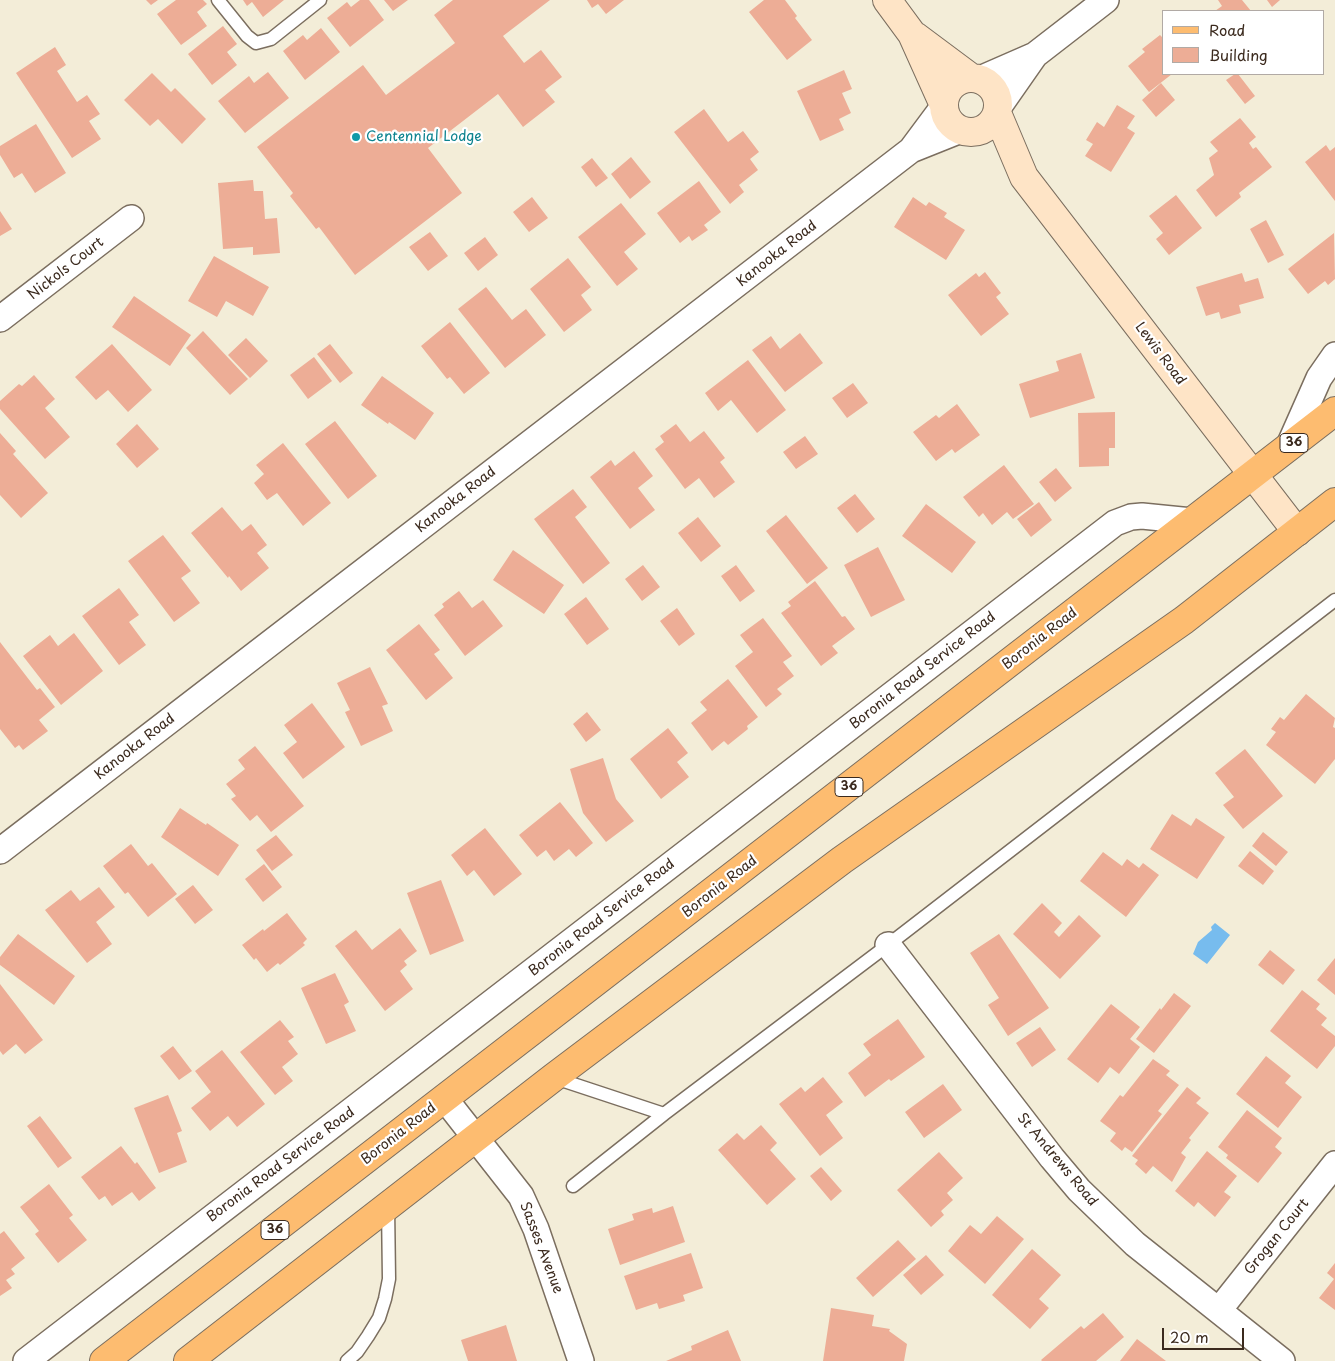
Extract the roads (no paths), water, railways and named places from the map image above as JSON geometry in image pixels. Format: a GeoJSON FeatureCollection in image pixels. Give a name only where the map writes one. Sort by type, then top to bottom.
{"type":"FeatureCollection","features":[{"type":"Feature","properties":{"kind":"main road","name":"Boronia Road"},"geometry":{"type":"LineString","coordinates":[[104,1361],[1335,411]]}},
{"type":"Feature","properties":{"kind":"main road"},"geometry":{"type":"LineString","coordinates":[[188,1361],[554,1077],[842,860],[1184,620],[1335,502]]}},
{"type":"Feature","properties":{"kind":"street"},"geometry":{"type":"LineString","coordinates":[[887,0],[912,34],[949,122],[964,131],[976,132],[992,122],[1034,56]]}},
{"type":"Feature","properties":{"kind":"street"},"geometry":{"type":"LineString","coordinates":[[943,105],[945,94],[950,86],[958,81],[975,78],[1034,56],[1106,0]]}},
{"type":"Feature","properties":{"kind":"street"},"geometry":{"type":"LineString","coordinates":[[912,34],[975,78],[992,87],[996,94],[998,111]]}},
{"type":"Feature","properties":{"kind":"street","name":"Kanooka Road"},"geometry":{"type":"LineString","coordinates":[[0,851],[911,150],[943,105]]}},
{"type":"Feature","properties":{"kind":"street","name":"Lewis Road"},"geometry":{"type":"LineString","coordinates":[[998,111],[1024,176]]}},
{"type":"Feature","properties":{"kind":"street","name":"Kanooka Road"},"geometry":{"type":"LineString","coordinates":[[911,150],[964,131]]}},
{"type":"Feature","properties":{"kind":"street","name":"Lewis Road"},"geometry":{"type":"LineString","coordinates":[[964,131],[1024,176],[1297,532]]}},
{"type":"Feature","properties":{"kind":"street","name":"Nickols Court"},"geometry":{"type":"LineString","coordinates":[[0,319],[131,218]]}},
{"type":"Feature","properties":{"kind":"street"},"geometry":{"type":"LineString","coordinates":[[1288,448],[1319,378],[1335,355]]}},
{"type":"Feature","properties":{"kind":"street","name":"Boronia Road Service Road"},"geometry":{"type":"LineString","coordinates":[[26,1361],[1115,523],[1132,516],[1157,516],[1192,521]]}},
{"type":"Feature","properties":{"kind":"street","name":"St Andrews Road"},"geometry":{"type":"LineString","coordinates":[[888,945],[1052,1158],[1079,1190],[1135,1244],[1282,1361]]}},
{"type":"Feature","properties":{"kind":"street","name":"Sasses Avenue"},"geometry":{"type":"LineString","coordinates":[[445,1099],[521,1196],[536,1229],[580,1361]]}},
{"type":"Feature","properties":{"kind":"street","name":"Grogan Court"},"geometry":{"type":"LineString","coordinates":[[1219,1310],[1335,1164]]}},
{"type":"Feature","properties":{"kind":"lane"},"geometry":{"type":"LineString","coordinates":[[218,0],[247,36],[256,43],[271,39],[320,0]]}},
{"type":"Feature","properties":{"kind":"lane"},"geometry":{"type":"LineString","coordinates":[[573,1186],[664,1114],[888,945],[1335,600]]}},
{"type":"Feature","properties":{"kind":"lane"},"geometry":{"type":"LineString","coordinates":[[554,1077],[664,1114]]}},
{"type":"Feature","properties":{"kind":"lane"},"geometry":{"type":"LineString","coordinates":[[347,1361],[357,1352],[368,1336],[379,1318],[385,1299],[389,1279],[388,1206]]}},
{"type":"Feature","properties":{"kind":"water"},"geometry":{"type":"Polygon","coordinates":[[[1215,923],[1230,935],[1207,964],[1193,954],[1198,942],[1212,930],[1211,927],[1215,923]]]}},
{"type":"Feature","properties":{"kind":"place","name":"Centennial Lodge"},"geometry":{"type":"Point","coordinates":[356,137]}}]}
